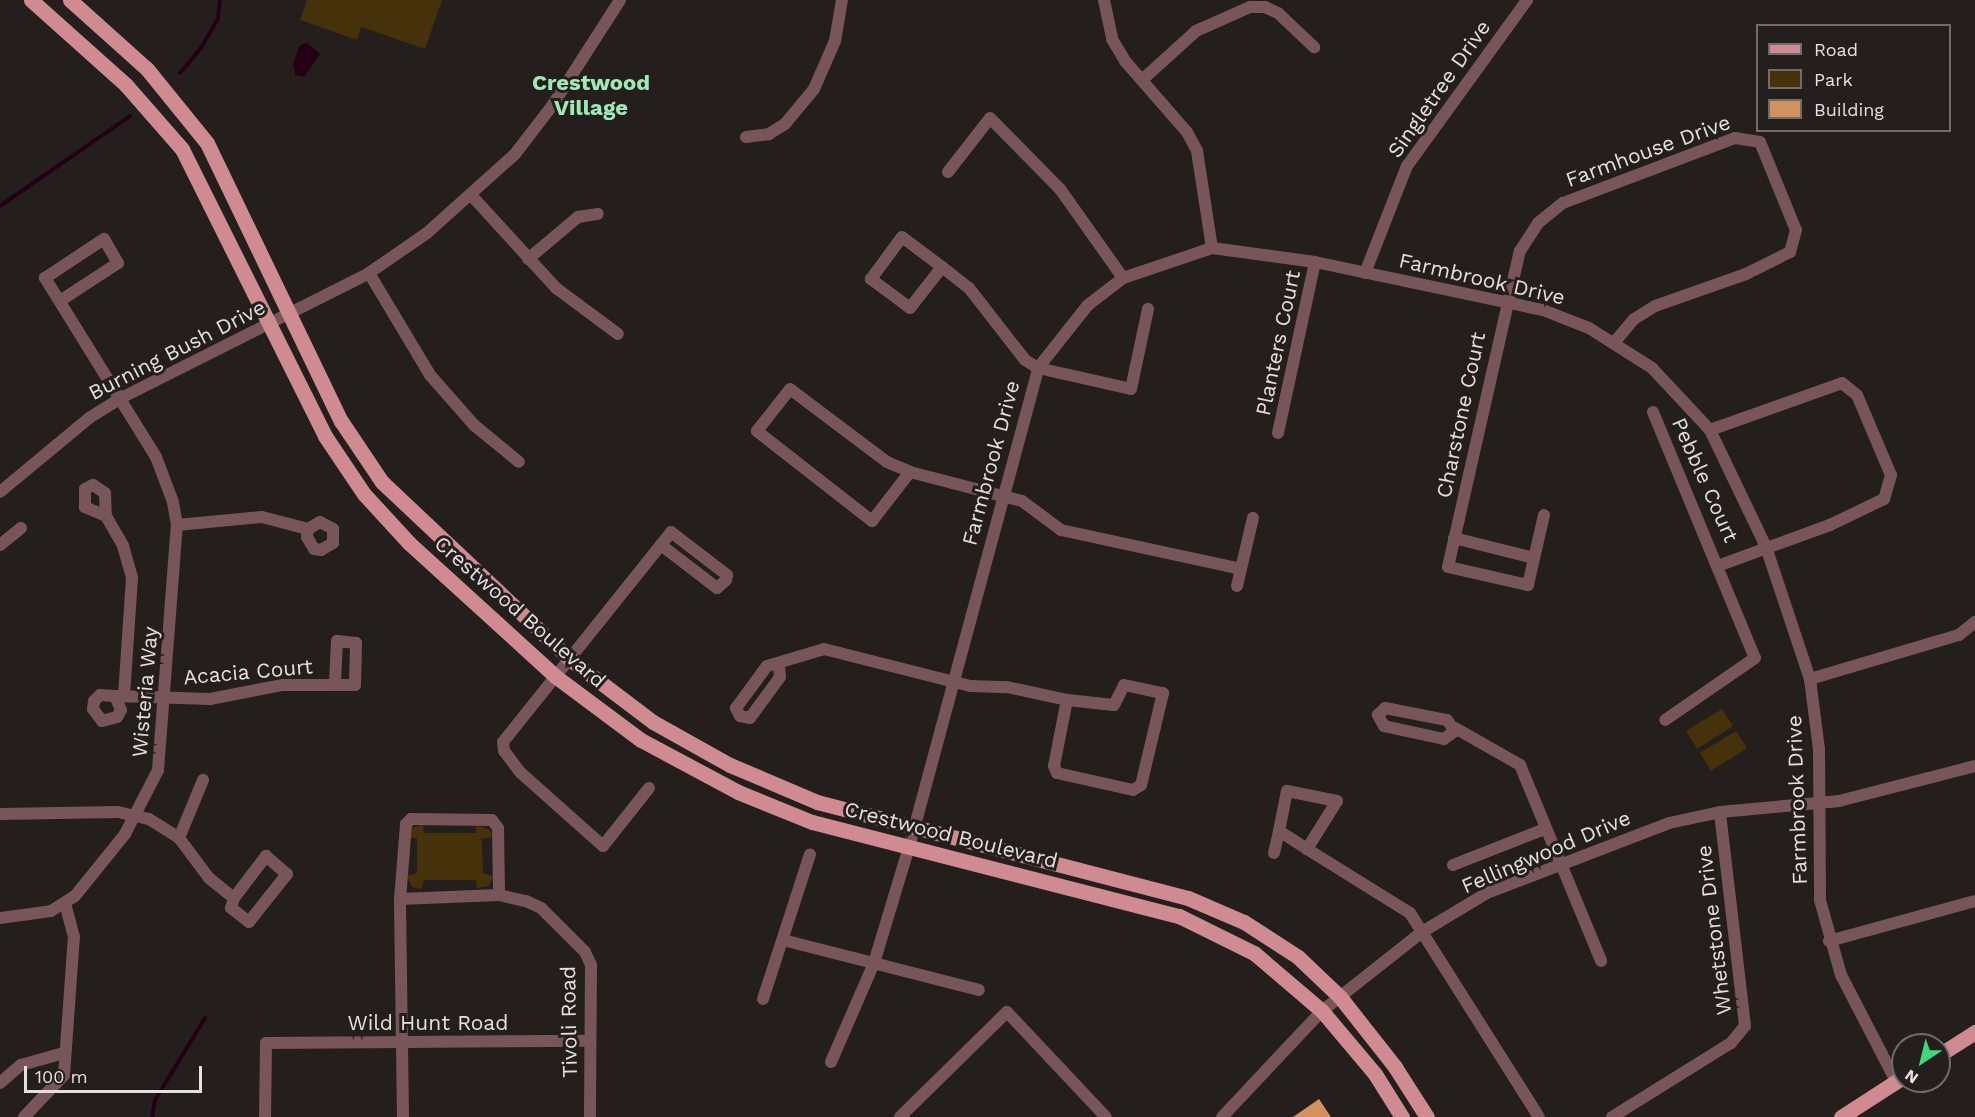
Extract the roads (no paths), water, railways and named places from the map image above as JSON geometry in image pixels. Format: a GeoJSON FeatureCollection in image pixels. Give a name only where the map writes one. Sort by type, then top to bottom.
{"type":"FeatureCollection","features":[{"type":"Feature","properties":{"kind":"main road","name":"Crestwood Boulevard"},"geometry":{"type":"LineString","coordinates":[[31,0],[126,85],[182,149],[324,436],[364,494],[408,543],[555,676],[641,740],[738,792],[812,822],[910,844],[1179,916],[1254,953],[1322,1011],[1375,1074],[1402,1117]]}},
{"type":"Feature","properties":{"kind":"main road","name":"Crestwood Boulevard"},"geometry":{"type":"LineString","coordinates":[[70,0],[179,103],[234,193],[341,421],[382,482],[571,660],[653,722],[730,765],[817,801],[1188,898],[1244,922],[1289,951],[1340,997],[1395,1067],[1427,1117]]}},
{"type":"Feature","properties":{"kind":"main road"},"geometry":{"type":"LineString","coordinates":[[1951,1047],[1975,1032]]}},
{"type":"Feature","properties":{"kind":"main road"},"geometry":{"type":"LineString","coordinates":[[1841,1117],[1891,1085]]}},
{"type":"Feature","properties":{"kind":"street","name":"Burning Bush Drive"},"geometry":{"type":"LineString","coordinates":[[0,492],[89,418],[121,398],[369,273],[472,196],[515,154],[552,106],[620,0]]}},
{"type":"Feature","properties":{"kind":"street"},"geometry":{"type":"LineString","coordinates":[[746,137],[769,134],[785,123],[814,89],[835,41],[842,0]]}},
{"type":"Feature","properties":{"kind":"street"},"geometry":{"type":"LineString","coordinates":[[1104,0],[1112,39],[1142,80],[1187,132],[1197,151],[1212,248]]}},
{"type":"Feature","properties":{"kind":"street","name":"Singletree Drive"},"geometry":{"type":"LineString","coordinates":[[1365,273],[1407,166],[1526,0]]}},
{"type":"Feature","properties":{"kind":"street"},"geometry":{"type":"LineString","coordinates":[[1142,80],[1196,31],[1250,7],[1278,13],[1314,47]]}},
{"type":"Feature","properties":{"kind":"street"},"geometry":{"type":"LineString","coordinates":[[948,172],[990,118],[1060,189],[1123,278]]}},
{"type":"Feature","properties":{"kind":"street","name":"Farmhouse Drive"},"geometry":{"type":"LineString","coordinates":[[1506,301],[1520,251],[1538,223],[1563,202],[1735,138],[1760,142],[1796,230],[1790,252],[1746,274],[1655,306],[1635,319],[1615,342]]}},
{"type":"Feature","properties":{"kind":"street"},"geometry":{"type":"LineString","coordinates":[[472,196],[528,259],[584,312],[618,334]]}},
{"type":"Feature","properties":{"kind":"street"},"geometry":{"type":"LineString","coordinates":[[528,259],[578,217],[598,214]]}},
{"type":"Feature","properties":{"kind":"street"},"geometry":{"type":"LineString","coordinates":[[942,267],[910,308],[871,279],[902,237],[942,267],[969,288],[992,313],[1015,351],[1038,368],[1131,389],[1148,309]]}},
{"type":"Feature","properties":{"kind":"street","name":"Wisteria Way"},"geometry":{"type":"LineString","coordinates":[[60,301],[118,263],[104,239],[45,278],[121,398],[166,478],[177,525],[158,770],[136,816],[96,873],[65,904]]}},
{"type":"Feature","properties":{"kind":"street","name":"Farmbrook Drive"},"geometry":{"type":"LineString","coordinates":[[831,1062],[874,963],[910,844],[912,825],[954,681],[1001,496],[1038,368],[1088,305],[1123,278],[1212,248],[1315,262],[1543,310],[1615,342],[1652,368],[1710,430],[1766,547],[1810,679],[1819,748],[1816,803],[1820,900],[1829,941],[1848,992],[1891,1064]]}},
{"type":"Feature","properties":{"kind":"street","name":"Planters Court"},"geometry":{"type":"LineString","coordinates":[[1278,433],[1315,262]]}},
{"type":"Feature","properties":{"kind":"street"},"geometry":{"type":"LineString","coordinates":[[369,273],[450,401],[519,462]]}},
{"type":"Feature","properties":{"kind":"street","name":"Charstone Court"},"geometry":{"type":"LineString","coordinates":[[1506,301],[1448,567],[1528,585],[1544,515]]}},
{"type":"Feature","properties":{"kind":"street","name":"Pebble Court"},"geometry":{"type":"LineString","coordinates":[[1710,430],[1842,383],[1857,395],[1891,475],[1884,500],[1830,525],[1720,565]]}},
{"type":"Feature","properties":{"kind":"street"},"geometry":{"type":"LineString","coordinates":[[910,472],[872,521],[758,431],[790,389],[887,462],[910,472],[1032,506],[1061,530],[1241,569]]}},
{"type":"Feature","properties":{"kind":"street","name":"Pebble Court"},"geometry":{"type":"LineString","coordinates":[[1653,412],[1720,565],[1755,657],[1665,720]]}},
{"type":"Feature","properties":{"kind":"street","name":"Acacia Court"},"geometry":{"type":"LineString","coordinates":[[106,516],[123,546],[132,578],[119,696],[210,699],[282,685],[335,684]]}},
{"type":"Feature","properties":{"kind":"street"},"geometry":{"type":"LineString","coordinates":[[177,525],[262,518],[308,529]]}},
{"type":"Feature","properties":{"kind":"street"},"geometry":{"type":"LineString","coordinates":[[1238,586],[1253,518]]}},
{"type":"Feature","properties":{"kind":"street"},"geometry":{"type":"LineString","coordinates":[[0,545],[21,528]]}},
{"type":"Feature","properties":{"kind":"street"},"geometry":{"type":"LineString","coordinates":[[649,788],[603,846],[520,772],[504,751],[503,742],[555,676],[571,660],[671,532],[727,576],[726,580],[717,588],[661,545]]}},
{"type":"Feature","properties":{"kind":"street"},"geometry":{"type":"LineString","coordinates":[[1454,538],[1534,558]]}},
{"type":"Feature","properties":{"kind":"street"},"geometry":{"type":"LineString","coordinates":[[1810,679],[1959,635],[1975,622]]}},
{"type":"Feature","properties":{"kind":"street"},"geometry":{"type":"LineString","coordinates":[[779,666],[812,651],[830,649],[954,681],[1007,687],[1067,700],[1114,705],[1124,685],[1163,693],[1141,785],[1133,790],[1057,773],[1053,766],[1067,700]]}},
{"type":"Feature","properties":{"kind":"street"},"geometry":{"type":"LineString","coordinates":[[1455,728],[1454,735],[1444,739],[1384,726],[1378,715],[1388,708],[1447,720],[1455,728],[1520,765],[1601,961]]}},
{"type":"Feature","properties":{"kind":"street","name":"Fellingwood Drive"},"geometry":{"type":"LineString","coordinates":[[1222,1117],[1322,1011],[1422,932],[1487,893],[1669,823],[1720,812],[1816,803],[1975,766]]}},
{"type":"Feature","properties":{"kind":"street"},"geometry":{"type":"LineString","coordinates":[[179,838],[203,780]]}},
{"type":"Feature","properties":{"kind":"street"},"geometry":{"type":"LineString","coordinates":[[1274,853],[1287,791],[1337,801],[1307,849]]}},
{"type":"Feature","properties":{"kind":"street","name":"Whetstone Drive"},"geometry":{"type":"LineString","coordinates":[[1612,1117],[1731,1043],[1744,1026],[1720,812]]}},
{"type":"Feature","properties":{"kind":"street"},"geometry":{"type":"LineString","coordinates":[[0,814],[136,816],[179,838],[209,878],[234,897]]}},
{"type":"Feature","properties":{"kind":"street"},"geometry":{"type":"LineString","coordinates":[[403,1117],[400,899],[402,831],[411,819],[492,820],[498,828],[499,896]]}},
{"type":"Feature","properties":{"kind":"street"},"geometry":{"type":"LineString","coordinates":[[1453,866],[1545,829]]}},
{"type":"Feature","properties":{"kind":"street"},"geometry":{"type":"LineString","coordinates":[[1279,831],[1410,913],[1539,1117]]}},
{"type":"Feature","properties":{"kind":"street"},"geometry":{"type":"LineString","coordinates":[[763,999],[810,854]]}},
{"type":"Feature","properties":{"kind":"street"},"geometry":{"type":"LineString","coordinates":[[266,856],[287,874],[249,922],[231,908],[234,897],[266,856]]}},
{"type":"Feature","properties":{"kind":"street","name":"Tivoli Road"},"geometry":{"type":"LineString","coordinates":[[400,899],[499,896],[541,908],[585,952],[591,964],[590,1117]]}},
{"type":"Feature","properties":{"kind":"street"},"geometry":{"type":"LineString","coordinates":[[1829,941],[1975,901]]}},
{"type":"Feature","properties":{"kind":"street"},"geometry":{"type":"LineString","coordinates":[[0,918],[65,904],[74,937],[64,1075],[56,1088],[24,1117]]}},
{"type":"Feature","properties":{"kind":"street"},"geometry":{"type":"LineString","coordinates":[[783,940],[979,990]]}},
{"type":"Feature","properties":{"kind":"street"},"geometry":{"type":"LineString","coordinates":[[900,1117],[1007,1012],[1106,1117]]}},
{"type":"Feature","properties":{"kind":"street","name":"Wild Hunt Road"},"geometry":{"type":"LineString","coordinates":[[265,1117],[266,1043],[590,1041]]}},
{"type":"Feature","properties":{"kind":"street"},"geometry":{"type":"LineString","coordinates":[[0,1083],[21,1065],[64,1053]]}},
{"type":"Feature","properties":{"kind":"waterway"},"geometry":{"type":"LineString","coordinates":[[180,73],[201,48],[218,18],[220,0]]}},
{"type":"Feature","properties":{"kind":"waterway"},"geometry":{"type":"LineString","coordinates":[[0,206],[130,116]]}},
{"type":"Feature","properties":{"kind":"waterway"},"geometry":{"type":"LineString","coordinates":[[152,1117],[155,1100],[205,1018]]}},
{"type":"Feature","properties":{"kind":"district","name":"Crestwood Village"},"geometry":{"type":"Point","coordinates":[591,94]}}]}
